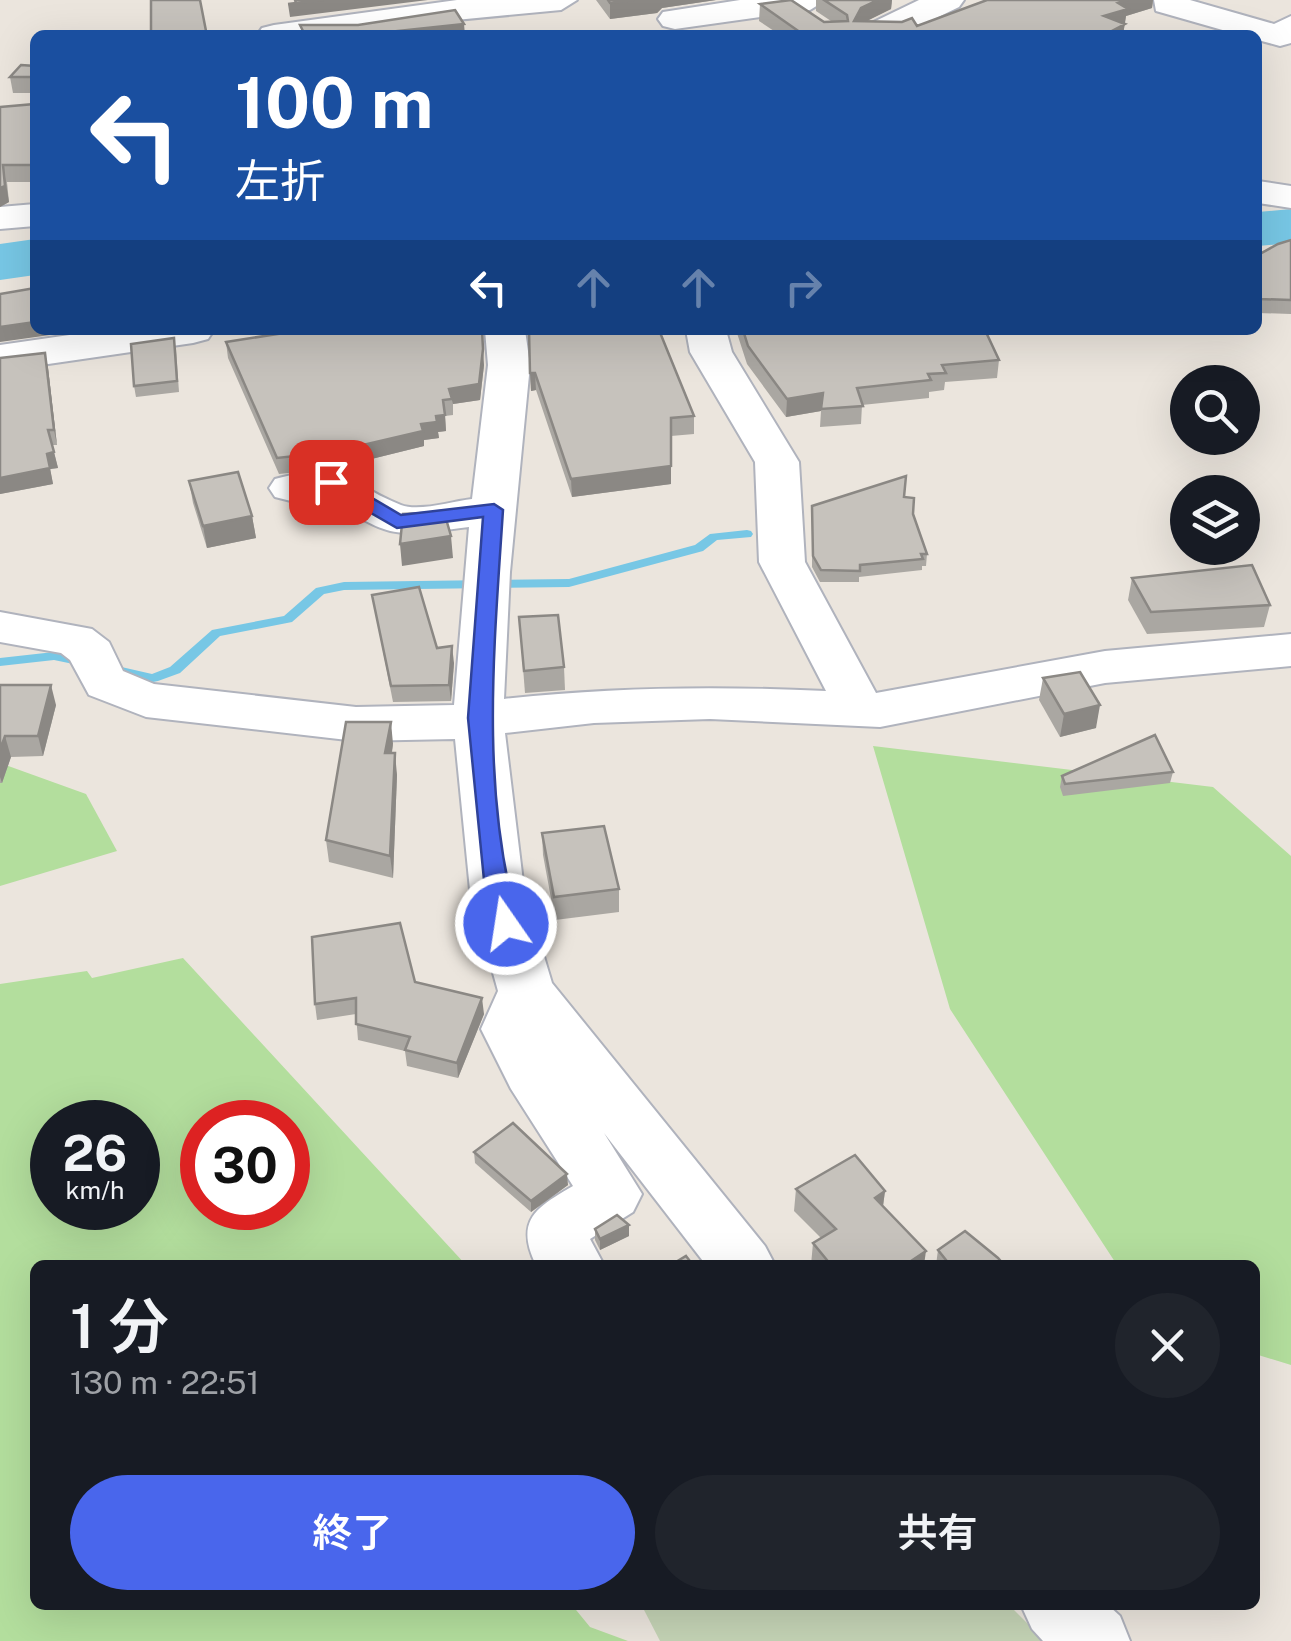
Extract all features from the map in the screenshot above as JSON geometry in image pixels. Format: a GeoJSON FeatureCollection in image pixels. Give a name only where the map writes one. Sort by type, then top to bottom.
{"type":"FeatureCollection","features":[{"type":"Feature","properties":{"kind":"street"},"geometry":{"type":"LineString","coordinates":[[271,0],[273,30]]}},
{"type":"Feature","properties":{"kind":"street"},"geometry":{"type":"LineString","coordinates":[[316,30],[404,15],[561,0]]}},
{"type":"Feature","properties":{"kind":"street"},"geometry":{"type":"LineString","coordinates":[[676,19],[745,4],[810,0]]}},
{"type":"Feature","properties":{"kind":"street"},"geometry":{"type":"LineString","coordinates":[[884,30],[947,0]]}},
{"type":"Feature","properties":{"kind":"street"},"geometry":{"type":"LineString","coordinates":[[1163,9],[1229,30]]}},
{"type":"Feature","properties":{"kind":"street"},"geometry":{"type":"LineString","coordinates":[[1262,193],[1291,197]]}},
{"type":"Feature","properties":{"kind":"street"},"geometry":{"type":"LineString","coordinates":[[0,218],[30,215]]}},
{"type":"Feature","properties":{"kind":"street"},"geometry":{"type":"LineString","coordinates":[[0,358],[159,335]]}},
{"type":"Feature","properties":{"kind":"street"},"geometry":{"type":"LineString","coordinates":[[506,335],[509,365],[478,718],[497,890],[526,991],[739,1260]]}},
{"type":"Feature","properties":{"kind":"street"},"geometry":{"type":"LineString","coordinates":[[707,335],[711,352],[781,474],[782,562],[860,710]]}},
{"type":"Feature","properties":{"kind":"street"},"geometry":{"type":"LineString","coordinates":[[321,482],[397,522],[494,510]]}},
{"type":"Feature","properties":{"kind":"street"},"geometry":{"type":"LineString","coordinates":[[0,628],[76,640],[106,683],[132,694],[165,702],[356,724],[478,718],[594,706],[718,720],[880,710],[1105,667],[1291,650]]}},
{"type":"Feature","properties":{"kind":"street"},"geometry":{"type":"LineString","coordinates":[[526,991],[510,1029],[532,1073],[611,1194],[559,1226],[558,1246],[568,1260]]}},
{"type":"Feature","properties":{"kind":"street"},"geometry":{"type":"LineString","coordinates":[[1062,1610],[1094,1641]]}},
{"type":"Feature","properties":{"kind":"green space"},"geometry":{"type":"Polygon","coordinates":[[[873,746],[1213,787],[1291,856],[1291,1365],[1260,1356],[1260,1260],[1114,1260],[950,1009],[873,746]]]}},
{"type":"Feature","properties":{"kind":"green space"},"geometry":{"type":"Polygon","coordinates":[[[0,763],[86,794],[117,851],[0,886],[0,763]]]}},
{"type":"Feature","properties":{"kind":"green space"},"geometry":{"type":"Polygon","coordinates":[[[183,958],[461,1260],[30,1260],[30,1610],[576,1610],[590,1627],[628,1641],[0,1641],[0,984],[87,971],[92,978],[183,958]]]}},
{"type":"Feature","properties":{"kind":"green space"},"geometry":{"type":"Polygon","coordinates":[[[644,1610],[1014,1610],[1045,1641],[660,1641],[644,1610]]]}},
{"type":"Feature","properties":{"kind":"building"},"geometry":{"type":"Polygon","coordinates":[[[151,0],[200,0],[206,30],[151,30],[151,0]]]}},
{"type":"Feature","properties":{"kind":"building"},"geometry":{"type":"Polygon","coordinates":[[[791,0],[824,22],[848,21],[847,15],[824,0],[878,0],[861,8],[854,21],[902,22],[912,18],[917,26],[987,0],[1128,0],[1118,3],[1128,9],[1104,16],[1125,24],[1114,30],[797,30],[760,4],[791,0]]]}},
{"type":"Feature","properties":{"kind":"building"},"geometry":{"type":"Polygon","coordinates":[[[455,10],[464,24],[407,30],[302,30],[300,25],[358,25],[455,10]]]}},
{"type":"Feature","properties":{"kind":"building"},"geometry":{"type":"Polygon","coordinates":[[[21,65],[30,66],[30,77],[10,77],[21,65]]]}},
{"type":"Feature","properties":{"kind":"building"},"geometry":{"type":"Polygon","coordinates":[[[30,104],[30,165],[3,165],[5,186],[0,188],[0,107],[30,104]]]}},
{"type":"Feature","properties":{"kind":"building"},"geometry":{"type":"Polygon","coordinates":[[[1291,240],[1291,300],[1262,299],[1262,253],[1291,240]]]}},
{"type":"Feature","properties":{"kind":"building"},"geometry":{"type":"Polygon","coordinates":[[[30,289],[30,323],[0,327],[0,294],[30,289]]]}},
{"type":"Feature","properties":{"kind":"building"},"geometry":{"type":"Polygon","coordinates":[[[271,335],[482,335],[483,349],[479,384],[449,389],[452,399],[443,400],[445,415],[436,416],[437,422],[421,424],[423,431],[333,452],[277,458],[226,342],[271,335]]]}},
{"type":"Feature","properties":{"kind":"building"},"geometry":{"type":"Polygon","coordinates":[[[529,335],[661,335],[694,416],[671,418],[671,466],[571,479],[535,373],[530,373],[529,335]]]}},
{"type":"Feature","properties":{"kind":"building"},"geometry":{"type":"Polygon","coordinates":[[[745,335],[987,335],[999,360],[942,365],[946,373],[928,374],[931,380],[857,388],[863,406],[821,409],[823,393],[787,399],[748,346],[745,335]]]}},
{"type":"Feature","properties":{"kind":"building"},"geometry":{"type":"Polygon","coordinates":[[[174,338],[177,381],[134,386],[131,344],[174,338]]]}},
{"type":"Feature","properties":{"kind":"building"},"geometry":{"type":"Polygon","coordinates":[[[45,353],[54,430],[48,430],[54,452],[47,454],[50,468],[0,478],[0,358],[45,353]]]}},
{"type":"Feature","properties":{"kind":"building"},"geometry":{"type":"Polygon","coordinates":[[[238,472],[252,516],[203,526],[189,481],[238,472]]]}},
{"type":"Feature","properties":{"kind":"building"},"geometry":{"type":"Polygon","coordinates":[[[906,476],[904,497],[914,498],[913,514],[927,554],[921,554],[923,559],[860,565],[860,571],[821,570],[813,556],[812,506],[906,476]]]}},
{"type":"Feature","properties":{"kind":"building"},"geometry":{"type":"Polygon","coordinates":[[[444,512],[451,536],[400,544],[403,514],[444,512]]]}},
{"type":"Feature","properties":{"kind":"building"},"geometry":{"type":"Polygon","coordinates":[[[1252,565],[1270,605],[1151,612],[1132,578],[1252,565]]]}},
{"type":"Feature","properties":{"kind":"building"},"geometry":{"type":"Polygon","coordinates":[[[419,587],[437,648],[452,646],[449,685],[391,686],[372,595],[419,587]]]}},
{"type":"Feature","properties":{"kind":"building"},"geometry":{"type":"Polygon","coordinates":[[[558,615],[564,667],[524,671],[519,617],[558,615]]]}},
{"type":"Feature","properties":{"kind":"building"},"geometry":{"type":"Polygon","coordinates":[[[1080,672],[1100,705],[1064,714],[1043,678],[1080,672]]]}},
{"type":"Feature","properties":{"kind":"building"},"geometry":{"type":"Polygon","coordinates":[[[0,685],[51,685],[38,736],[5,736],[0,750],[0,685]]]}},
{"type":"Feature","properties":{"kind":"building"},"geometry":{"type":"Polygon","coordinates":[[[346,722],[391,722],[385,753],[395,753],[390,856],[326,840],[346,722]]]}},
{"type":"Feature","properties":{"kind":"building"},"geometry":{"type":"Polygon","coordinates":[[[1155,735],[1173,772],[1065,784],[1062,776],[1155,735]]]}},
{"type":"Feature","properties":{"kind":"building"},"geometry":{"type":"Polygon","coordinates":[[[604,826],[619,889],[554,897],[542,833],[604,826]]]}},
{"type":"Feature","properties":{"kind":"building"},"geometry":{"type":"Polygon","coordinates":[[[400,923],[415,982],[482,998],[457,1063],[405,1050],[410,1037],[356,1024],[356,998],[315,1004],[312,937],[400,923]]]}},
{"type":"Feature","properties":{"kind":"building"},"geometry":{"type":"Polygon","coordinates":[[[513,1123],[567,1174],[531,1201],[474,1152],[513,1123]]]}},
{"type":"Feature","properties":{"kind":"building"},"geometry":{"type":"Polygon","coordinates":[[[855,1155],[885,1191],[875,1198],[926,1251],[912,1260],[827,1260],[813,1243],[836,1229],[796,1189],[855,1155]]]}},
{"type":"Feature","properties":{"kind":"building"},"geometry":{"type":"Polygon","coordinates":[[[617,1215],[629,1225],[600,1239],[595,1229],[617,1215]]]}},
{"type":"Feature","properties":{"kind":"building"},"geometry":{"type":"Polygon","coordinates":[[[965,1231],[1000,1260],[946,1260],[938,1250],[965,1231]]]}},
{"type":"Feature","properties":{"kind":"waterway"},"geometry":{"type":"LineString","coordinates":[[1262,229],[1291,226]]}},
{"type":"Feature","properties":{"kind":"waterway"},"geometry":{"type":"LineString","coordinates":[[0,262],[30,258]]}},
{"type":"Feature","properties":{"kind":"waterway"},"geometry":{"type":"LineString","coordinates":[[104,667],[153,678],[175,670],[216,633],[288,619],[320,591],[344,586],[569,583],[699,548],[714,537],[747,534]]}},
{"type":"Feature","properties":{"kind":"waterway"},"geometry":{"type":"LineString","coordinates":[[0,662],[54,656],[83,662]]}},
{"type":"Feature","properties":{"kind":"route"},"geometry":{"type":"LineString","coordinates":[[331,482],[397,522],[494,510],[478,718],[497,890],[506,924]]}}]}
